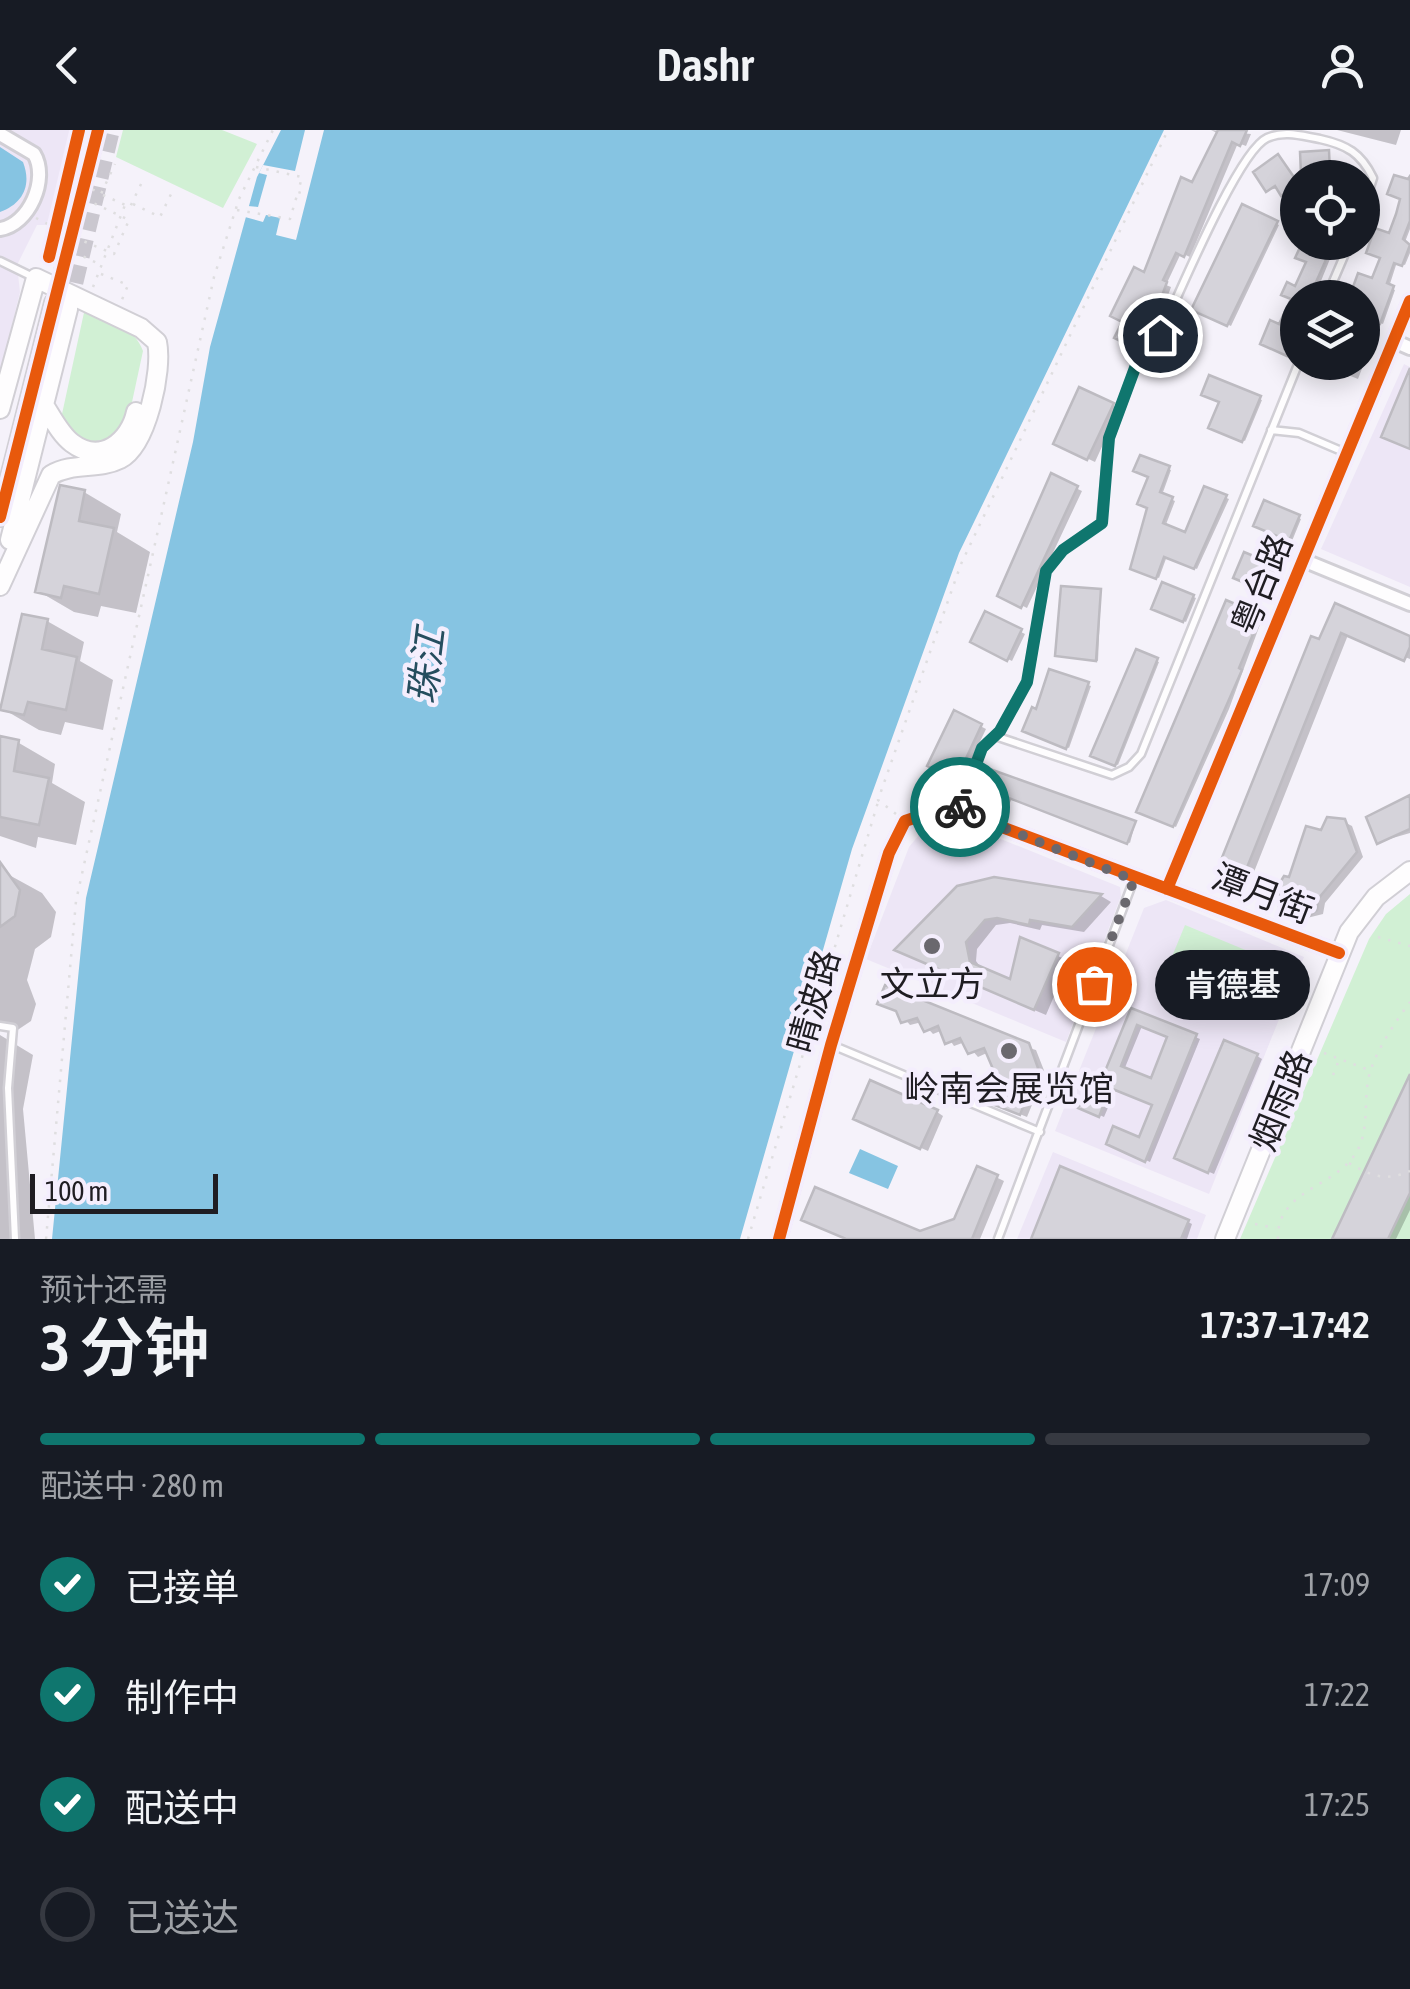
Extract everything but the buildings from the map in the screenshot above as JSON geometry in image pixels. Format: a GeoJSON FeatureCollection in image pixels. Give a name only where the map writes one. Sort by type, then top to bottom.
{"type":"FeatureCollection","features":[{"type":"Feature","properties":{"kind":"main road"},"geometry":{"type":"LineString","coordinates":[[0,409],[36,278],[121,312],[148,332],[158,348],[142,435],[118,460],[70,466],[51,475],[0,583]]}},
{"type":"Feature","properties":{"kind":"main road"},"geometry":{"type":"LineString","coordinates":[[0,517],[61,306],[44,405],[0,583]]}},
{"type":"Feature","properties":{"kind":"main road"},"geometry":{"type":"LineString","coordinates":[[44,405],[63,434],[79,447],[99,450],[122,442],[134,424],[148,353],[142,333],[121,312]]}},
{"type":"Feature","properties":{"kind":"main road","name":"烟雨路"},"geometry":{"type":"LineString","coordinates":[[1225,1239],[1338,953],[1358,917],[1410,871]]}},
{"type":"Feature","properties":{"kind":"street"},"geometry":{"type":"LineString","coordinates":[[0,134],[34,154],[40,172],[26,213],[16,225],[0,229]]}},
{"type":"Feature","properties":{"kind":"street","name":"粤台路"},"geometry":{"type":"LineString","coordinates":[[1167,889],[1410,302]]}},
{"type":"Feature","properties":{"kind":"street"},"geometry":{"type":"LineString","coordinates":[[1394,341],[1410,348]]}},
{"type":"Feature","properties":{"kind":"street"},"geometry":{"type":"LineString","coordinates":[[1303,560],[1410,604]]}},
{"type":"Feature","properties":{"kind":"street","name":"潭月街"},"geometry":{"type":"LineString","coordinates":[[905,821],[941,809],[959,810],[1134,880],[1338,953]]}},
{"type":"Feature","properties":{"kind":"street","name":"晴波路"},"geometry":{"type":"LineString","coordinates":[[779,1239],[831,1045],[889,853],[905,821]]}},
{"type":"Feature","properties":{"kind":"lane"},"geometry":{"type":"LineString","coordinates":[[959,810],[982,748],[995,736],[1027,682],[1046,571],[1063,550],[1102,523],[1109,438],[1139,357],[1160,335],[1238,170],[1264,138],[1288,133],[1338,143],[1365,160]]}},
{"type":"Feature","properties":{"kind":"lane"},"geometry":{"type":"LineString","coordinates":[[0,261],[36,278]]}},
{"type":"Feature","properties":{"kind":"lane"},"geometry":{"type":"LineString","coordinates":[[995,736],[1112,774],[1130,768],[1141,754],[1292,380]]}},
{"type":"Feature","properties":{"kind":"lane"},"geometry":{"type":"LineString","coordinates":[[1271,430],[1299,434],[1347,454]]}},
{"type":"Feature","properties":{"kind":"lane"},"geometry":{"type":"LineString","coordinates":[[998,1239],[1134,880]]}},
{"type":"Feature","properties":{"kind":"lane"},"geometry":{"type":"LineString","coordinates":[[0,1026],[13,1028],[8,1088],[15,1239]]}},
{"type":"Feature","properties":{"kind":"lane"},"geometry":{"type":"LineString","coordinates":[[831,1045],[1040,1132]]}},
{"type":"Feature","properties":{"kind":"path"},"geometry":{"type":"LineString","coordinates":[[46,1239],[76,901],[214,277],[236,210],[273,130]]}},
{"type":"Feature","properties":{"kind":"path"},"geometry":{"type":"LineString","coordinates":[[748,1239],[878,800],[961,564],[1168,130]]}},
{"type":"Feature","properties":{"kind":"path"},"geometry":{"type":"LineString","coordinates":[[102,194],[115,164]]}},
{"type":"Feature","properties":{"kind":"path"},"geometry":{"type":"LineString","coordinates":[[236,210],[290,219],[302,177],[255,166]]}},
{"type":"Feature","properties":{"kind":"path"},"geometry":{"type":"LineString","coordinates":[[132,204],[144,178]]}},
{"type":"Feature","properties":{"kind":"path"},"geometry":{"type":"LineString","coordinates":[[48,261],[66,186]]}},
{"type":"Feature","properties":{"kind":"path"},"geometry":{"type":"LineString","coordinates":[[90,292],[104,266],[64,246],[90,188],[160,217],[172,192]]}},
{"type":"Feature","properties":{"kind":"path"},"geometry":{"type":"LineString","coordinates":[[298,192],[308,195]]}},
{"type":"Feature","properties":{"kind":"path"},"geometry":{"type":"LineString","coordinates":[[63,193],[84,200],[129,220],[114,254],[48,224],[63,193]]}},
{"type":"Feature","properties":{"kind":"path"},"geometry":{"type":"LineString","coordinates":[[99,263],[126,205]]}},
{"type":"Feature","properties":{"kind":"path"},"geometry":{"type":"LineString","coordinates":[[62,280],[74,252]]}},
{"type":"Feature","properties":{"kind":"path"},"geometry":{"type":"LineString","coordinates":[[100,274],[128,285],[121,312]]}},
{"type":"Feature","properties":{"kind":"path"},"geometry":{"type":"LineString","coordinates":[[878,800],[905,821]]}},
{"type":"Feature","properties":{"kind":"path"},"geometry":{"type":"LineString","coordinates":[[1378,936],[1410,946]]}},
{"type":"Feature","properties":{"kind":"path"},"geometry":{"type":"LineString","coordinates":[[1278,1239],[1278,1228],[1294,1200],[1349,1163],[1366,1128],[1370,1071],[1410,1002]]}},
{"type":"Feature","properties":{"kind":"path"},"geometry":{"type":"LineString","coordinates":[[1324,1053],[1370,1071]]}},
{"type":"Feature","properties":{"kind":"path"},"geometry":{"type":"LineString","coordinates":[[1333,1075],[1340,1059]]}},
{"type":"Feature","properties":{"kind":"path"},"geometry":{"type":"LineString","coordinates":[[1349,1163],[1367,1174],[1392,1180],[1410,1171]]}},
{"type":"Feature","properties":{"kind":"path"},"geometry":{"type":"LineString","coordinates":[[1255,1224],[1278,1228]]}},
{"type":"Feature","properties":{"kind":"shaded area"},"geometry":{"type":"Polygon","coordinates":[[[0,130],[76,130],[59,175],[64,183],[46,225],[37,225],[17,265],[20,292],[0,375],[0,130]]]}},
{"type":"Feature","properties":{"kind":"shaded area"},"geometry":{"type":"Polygon","coordinates":[[[1404,364],[1410,367],[1410,587],[1321,549],[1404,364]]]}},
{"type":"Feature","properties":{"kind":"shaded area","name":"文立方"},"geometry":{"type":"Polygon","coordinates":[[[944,823],[971,827],[1120,887],[1121,896],[1066,1042],[866,959],[909,847],[925,828],[944,823]]]}},
{"type":"Feature","properties":{"kind":"shaded area"},"geometry":{"type":"Polygon","coordinates":[[[1166,900],[1304,957],[1209,1194],[1055,1131],[1144,908],[1166,900]]]}},
{"type":"Feature","properties":{"kind":"shaded area"},"geometry":{"type":"Polygon","coordinates":[[[1053,1152],[1206,1215],[1197,1239],[1017,1239],[1053,1152]]]}},
{"type":"Feature","properties":{"kind":"green space"},"geometry":{"type":"Polygon","coordinates":[[[123,130],[222,130],[257,144],[223,208],[116,157],[123,130]]]}},
{"type":"Feature","properties":{"kind":"green space"},"geometry":{"type":"Polygon","coordinates":[[[85,308],[127,329],[143,351],[129,416],[118,437],[91,442],[69,435],[62,414],[85,308]]]}},
{"type":"Feature","properties":{"kind":"green space"},"geometry":{"type":"Polygon","coordinates":[[[1410,894],[1410,1239],[1240,1239],[1369,939],[1386,914],[1410,894]]]}},
{"type":"Feature","properties":{"kind":"green space"},"geometry":{"type":"Polygon","coordinates":[[[1185,925],[1282,965],[1262,1016],[1164,976],[1185,925]]]}},
{"type":"Feature","properties":{"kind":"water","name":"珠江"},"geometry":{"type":"Polygon","coordinates":[[[281,130],[1164,130],[959,553],[852,849],[740,1239],[52,1239],[86,898],[193,442],[210,347],[257,177],[281,130]]]}},
{"type":"Feature","properties":{"kind":"water"},"geometry":{"type":"Polygon","coordinates":[[[0,147],[23,162],[26,186],[15,204],[0,212],[0,147]]]}},
{"type":"Feature","properties":{"kind":"water"},"geometry":{"type":"Polygon","coordinates":[[[860,1149],[898,1166],[888,1189],[849,1173],[860,1149]]]}},
{"type":"Feature","properties":{"kind":"pier"},"geometry":{"type":"Polygon","coordinates":[[[305,130],[324,130],[296,240],[276,235],[280,218],[266,215],[263,222],[245,217],[248,206],[258,207],[267,175],[259,173],[263,165],[295,171],[305,130]]]}},
{"type":"Feature","properties":{"kind":"tunnel"},"geometry":{"type":"LineString","coordinates":[[55,299],[98,130]]}},
{"type":"Feature","properties":{"kind":"tunnel"},"geometry":{"type":"LineString","coordinates":[[68,309],[111,130]]}},
{"type":"Feature","properties":{"kind":"cycle path"},"geometry":{"type":"LineString","coordinates":[[49,257],[79,130]]}},
{"type":"Feature","properties":{"kind":"cycle path"},"geometry":{"type":"LineString","coordinates":[[0,517],[98,130]]}},
{"type":"Feature","properties":{"kind":"cycle path"},"geometry":{"type":"LineString","coordinates":[[1167,889],[1410,301]]}},
{"type":"Feature","properties":{"kind":"cycle path"},"geometry":{"type":"LineString","coordinates":[[779,1239],[831,1045],[889,853],[905,821],[941,809],[959,811],[1339,953]]}},
{"type":"Feature","properties":{"kind":"way so far"},"geometry":{"type":"LineString","coordinates":[[960,807],[959,810],[1134,880],[1094,984]]}},
{"type":"Feature","properties":{"kind":"place","name":"文立方"},"geometry":{"type":"Point","coordinates":[932,946]}},
{"type":"Feature","properties":{"kind":"place","name":"肯德基"},"geometry":{"type":"Point","coordinates":[1094,984]}},
{"type":"Feature","properties":{"kind":"place","name":"岭南会展览馆"},"geometry":{"type":"Point","coordinates":[1009,1051]}},
{"type":"Feature","properties":{"kind":"route"},"geometry":{"type":"LineString","coordinates":[[960,807],[982,748],[1000,731],[1027,682],[1046,571],[1063,550],[1102,523],[1109,438],[1139,357],[1160,335]]}}]}
